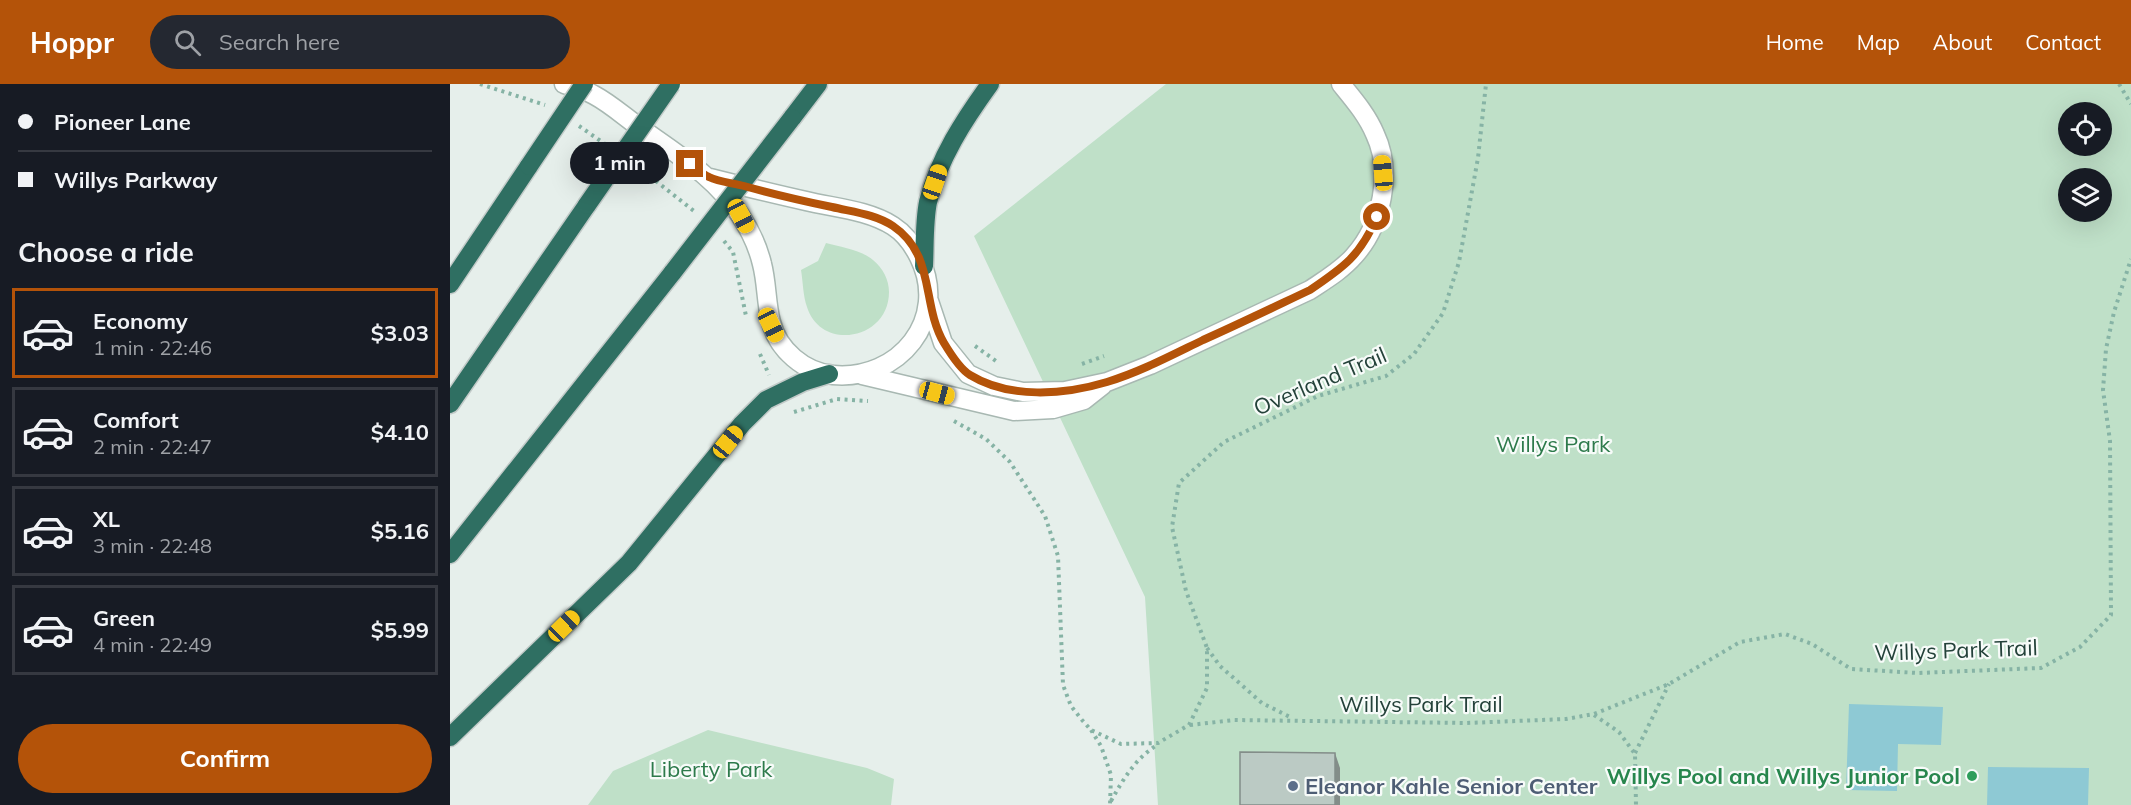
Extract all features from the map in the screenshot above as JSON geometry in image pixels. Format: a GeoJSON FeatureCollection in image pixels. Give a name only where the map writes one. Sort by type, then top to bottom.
{"type":"FeatureCollection","features":[{"type":"Feature","properties":{"kind":"highway"},"geometry":{"type":"LineString","coordinates":[[450,404],[671,84]]}},
{"type":"Feature","properties":{"kind":"highway"},"geometry":{"type":"LineString","coordinates":[[450,554],[818,84]]}},
{"type":"Feature","properties":{"kind":"highway"},"geometry":{"type":"LineString","coordinates":[[924,266],[928,203],[942,161],[966,116],[990,84]]}},
{"type":"Feature","properties":{"kind":"highway"},"geometry":{"type":"LineString","coordinates":[[450,284],[529,166],[588,87]]}},
{"type":"Feature","properties":{"kind":"highway"},"geometry":{"type":"LineString","coordinates":[[450,737],[629,563],[742,424],[766,400],[803,382],[829,374]]}},
{"type":"Feature","properties":{"kind":"street"},"geometry":{"type":"LineString","coordinates":[[564,84],[588,87],[710,178],[741,216],[753,238],[766,285],[771,325],[778,339],[787,352],[813,370],[829,374],[861,374],[1014,411],[1053,409],[1084,400],[1107,382]]}},
{"type":"Feature","properties":{"kind":"street"},"geometry":{"type":"LineString","coordinates":[[928,298],[938,330],[950,352],[968,374],[994,386],[1023,392],[1065,391],[1107,382],[1150,365],[1310,290],[1332,276],[1353,257],[1368,239],[1377,217],[1382,193],[1382,156],[1376,135],[1364,113],[1341,84]]}},
{"type":"Feature","properties":{"kind":"street"},"geometry":{"type":"LineString","coordinates":[[710,178],[867,214],[881,219],[906,237],[924,266],[928,283],[928,298],[921,327],[904,352],[892,362],[861,374]]}},
{"type":"Feature","properties":{"kind":"path","name":"Overland Trail"},"geometry":{"type":"LineString","coordinates":[[1296,720],[1262,704],[1220,666],[1207,648],[1186,591],[1172,526],[1179,483],[1224,442],[1318,396],[1386,375],[1414,354],[1443,313],[1459,261],[1478,158],[1486,84]]}},
{"type":"Feature","properties":{"kind":"path"},"geometry":{"type":"LineString","coordinates":[[2119,84],[2131,104]]}},
{"type":"Feature","properties":{"kind":"path","name":"Willys Park Trail"},"geometry":{"type":"LineString","coordinates":[[1669,684],[1740,642],[1785,634],[1812,644],[1851,669],[1918,673],[2041,668],[2080,647],[2110,615],[2110,441],[2103,390],[2106,349],[2114,312],[2131,259]]}},
{"type":"Feature","properties":{"kind":"path","name":"Overland Trail"},"geometry":{"type":"LineString","coordinates":[[1189,725],[1207,688],[1207,648]]}},
{"type":"Feature","properties":{"kind":"path"},"geometry":{"type":"LineString","coordinates":[[1594,714],[1669,684]]}},
{"type":"Feature","properties":{"kind":"path"},"geometry":{"type":"LineString","coordinates":[[1636,805],[1635,754],[1669,684]]}},
{"type":"Feature","properties":{"kind":"path"},"geometry":{"type":"LineString","coordinates":[[1594,714],[1619,732],[1635,754]]}},
{"type":"Feature","properties":{"kind":"path","name":"Willys Park Trail"},"geometry":{"type":"LineString","coordinates":[[1189,725],[1234,720],[1467,723],[1566,719],[1594,714]]}},
{"type":"Feature","properties":{"kind":"path"},"geometry":{"type":"LineString","coordinates":[[1110,805],[1126,774],[1143,754],[1189,725]]}},
{"type":"Feature","properties":{"kind":"path"},"geometry":{"type":"LineString","coordinates":[[1110,805],[1111,775],[1101,746],[1090,730],[1121,744],[1158,743]]}},
{"type":"Feature","properties":{"kind":"green space","name":"Willys Park"},"geometry":{"type":"Polygon","coordinates":[[[1166,84],[2131,84],[2131,805],[1158,805],[1145,597],[974,236],[1166,84]]]}},
{"type":"Feature","properties":{"kind":"green space"},"geometry":{"type":"Polygon","coordinates":[[[826,243],[863,254],[877,263],[885,274],[889,292],[886,308],[878,321],[867,330],[839,335],[826,330],[815,321],[807,307],[801,270],[818,261],[826,243]]]}},
{"type":"Feature","properties":{"kind":"green space","name":"Liberty Park"},"geometry":{"type":"Polygon","coordinates":[[[708,730],[867,768],[894,779],[891,805],[588,805],[613,771],[708,730]]]}},
{"type":"Feature","properties":{"kind":"water"},"geometry":{"type":"Polygon","coordinates":[[[1849,704],[1943,707],[1941,745],[1898,744],[1897,791],[1846,790],[1849,704]]]}},
{"type":"Feature","properties":{"kind":"water"},"geometry":{"type":"Polygon","coordinates":[[[1988,767],[2089,768],[2088,805],[1987,805],[1988,767]]]}},
{"type":"Feature","properties":{"kind":"building","name":"Eleanor Kahle Senior Center"},"geometry":{"type":"Polygon","coordinates":[[[1240,752],[1335,753],[1335,805],[1240,805],[1240,752]]]}},
{"type":"Feature","properties":{"kind":"place","name":"Willys Pool and Willys Junior Pool"},"geometry":{"type":"Point","coordinates":[1972,776]}},
{"type":"Feature","properties":{"kind":"place","name":"Eleanor Kahle Senior Center"},"geometry":{"type":"Point","coordinates":[1293,786]}},
{"type":"Feature","properties":{"kind":"route"},"geometry":{"type":"LineString","coordinates":[[690,164],[710,178],[867,214],[894,227],[916,250],[924,266],[928,283],[928,298],[943,343],[950,352],[968,374],[994,386],[1023,392],[1065,391],[1107,382],[1150,365],[1310,290],[1332,276],[1353,257],[1368,239],[1377,217]]}}]}
